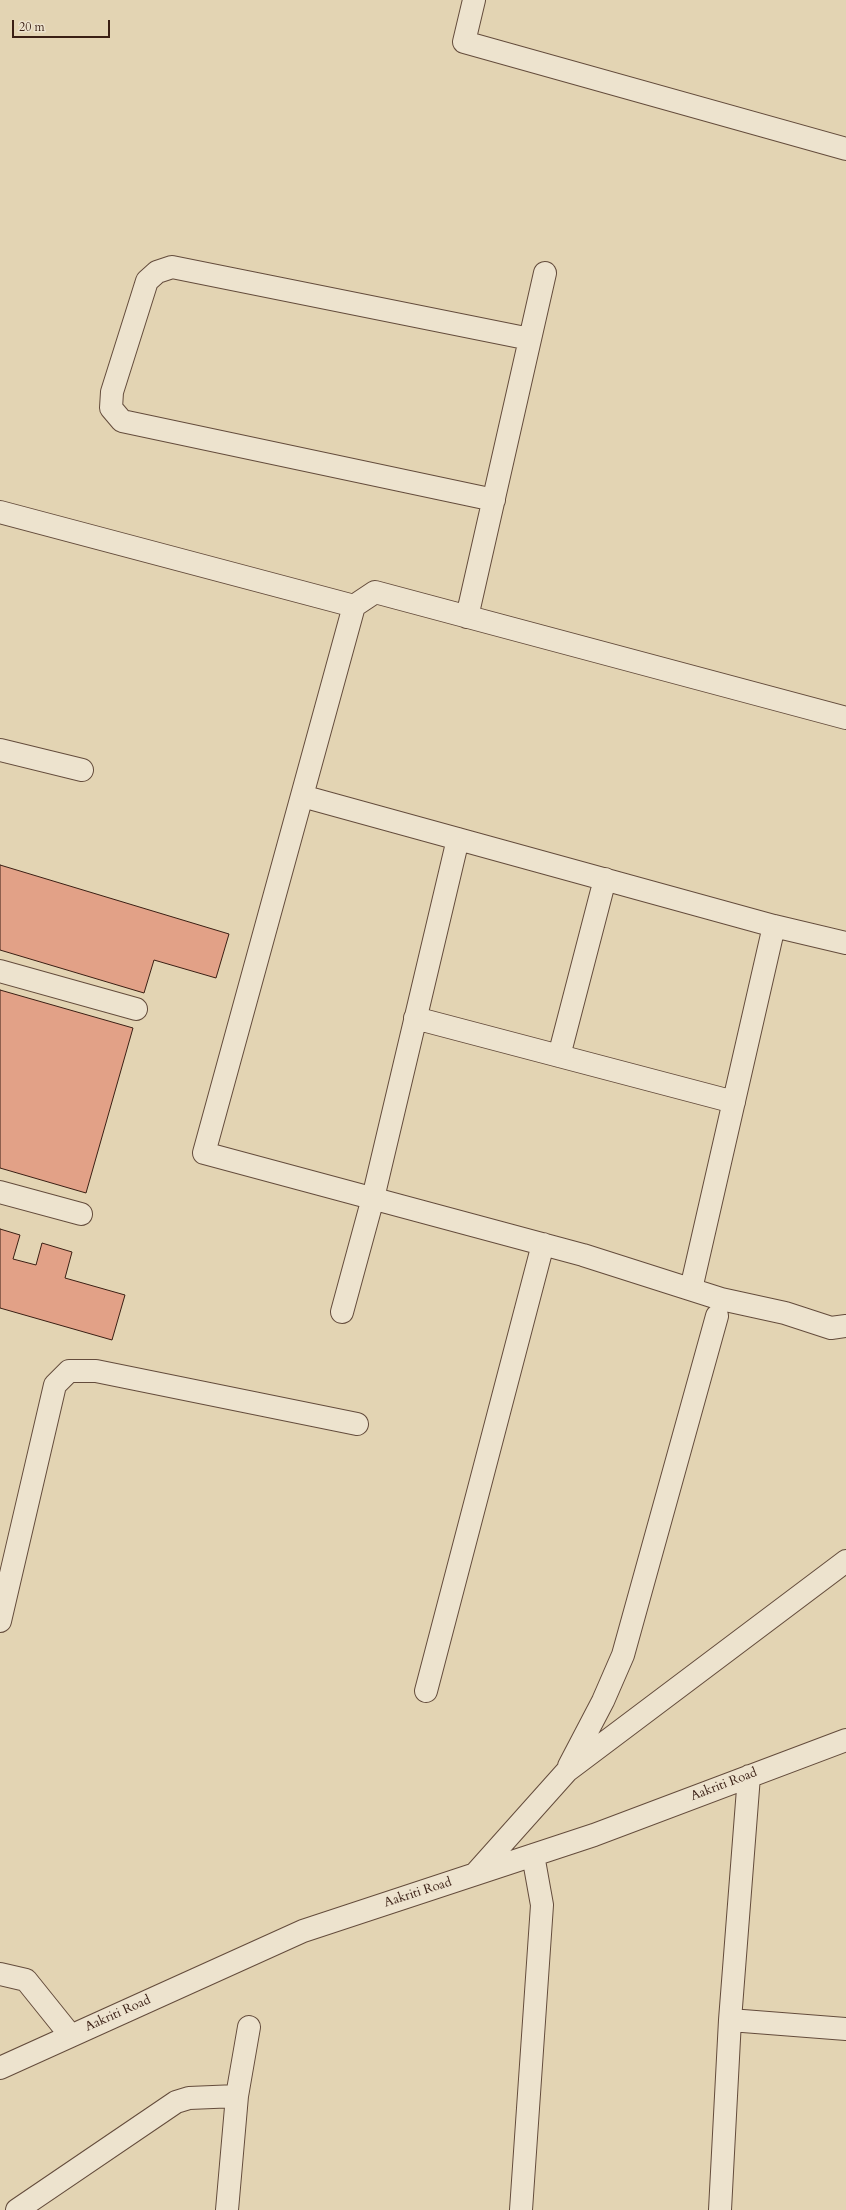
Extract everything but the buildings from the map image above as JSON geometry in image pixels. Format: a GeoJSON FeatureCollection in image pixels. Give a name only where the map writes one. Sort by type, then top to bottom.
{"type":"FeatureCollection","features":[{"type":"Feature","properties":{"kind":"street"},"geometry":{"type":"LineString","coordinates":[[474,0],[464,42],[846,149]]}},
{"type":"Feature","properties":{"kind":"street"},"geometry":{"type":"LineString","coordinates":[[494,500],[122,422],[111,408],[112,392],[147,281],[157,272],[172,266],[530,339]]}},
{"type":"Feature","properties":{"kind":"street"},"geometry":{"type":"LineString","coordinates":[[467,617],[545,273]]}},
{"type":"Feature","properties":{"kind":"street"},"geometry":{"type":"LineString","coordinates":[[0,512],[354,606]]}},
{"type":"Feature","properties":{"kind":"street"},"geometry":{"type":"LineString","coordinates":[[846,718],[375,592],[354,606],[204,1153],[543,1244],[721,1299],[785,1313],[831,1328],[846,1326]]}},
{"type":"Feature","properties":{"kind":"street"},"geometry":{"type":"LineString","coordinates":[[0,750],[82,770]]}},
{"type":"Feature","properties":{"kind":"street"},"geometry":{"type":"LineString","coordinates":[[302,796],[774,926],[846,943]]}},
{"type":"Feature","properties":{"kind":"street"},"geometry":{"type":"LineString","coordinates":[[342,1312],[372,1198],[458,839]]}},
{"type":"Feature","properties":{"kind":"street"},"geometry":{"type":"LineString","coordinates":[[559,1056],[605,880]]}},
{"type":"Feature","properties":{"kind":"street"},"geometry":{"type":"LineString","coordinates":[[691,1289],[774,926]]}},
{"type":"Feature","properties":{"kind":"street"},"geometry":{"type":"LineString","coordinates":[[0,971],[136,1008]]}},
{"type":"Feature","properties":{"kind":"street"},"geometry":{"type":"LineString","coordinates":[[415,1018],[734,1102]]}},
{"type":"Feature","properties":{"kind":"street"},"geometry":{"type":"LineString","coordinates":[[0,1192],[81,1214]]}},
{"type":"Feature","properties":{"kind":"street"},"geometry":{"type":"LineString","coordinates":[[426,1691],[543,1244]]}},
{"type":"Feature","properties":{"kind":"street"},"geometry":{"type":"LineString","coordinates":[[567,1771],[603,1700],[623,1654],[717,1316]]}},
{"type":"Feature","properties":{"kind":"street"},"geometry":{"type":"LineString","coordinates":[[0,1621],[55,1385],[68,1371],[96,1370],[357,1424]]}},
{"type":"Feature","properties":{"kind":"street"},"geometry":{"type":"LineString","coordinates":[[474,1875],[567,1771],[846,1561]]}},
{"type":"Feature","properties":{"kind":"street","name":"Aakriti Road"},"geometry":{"type":"LineString","coordinates":[[0,2068],[303,1931],[594,1835],[846,1740]]}},
{"type":"Feature","properties":{"kind":"street"},"geometry":{"type":"LineString","coordinates":[[720,2210],[730,2020],[749,1776]]}},
{"type":"Feature","properties":{"kind":"street"},"geometry":{"type":"LineString","coordinates":[[521,2210],[542,1905],[533,1855]]}},
{"type":"Feature","properties":{"kind":"street"},"geometry":{"type":"LineString","coordinates":[[0,1974],[26,1980],[71,2036]]}},
{"type":"Feature","properties":{"kind":"street"},"geometry":{"type":"LineString","coordinates":[[730,2020],[846,2029]]}},
{"type":"Feature","properties":{"kind":"street"},"geometry":{"type":"LineString","coordinates":[[227,2210],[237,2096],[248,2027]]}},
{"type":"Feature","properties":{"kind":"street"},"geometry":{"type":"LineString","coordinates":[[17,2210],[176,2102],[189,2098],[237,2096]]}}]}
